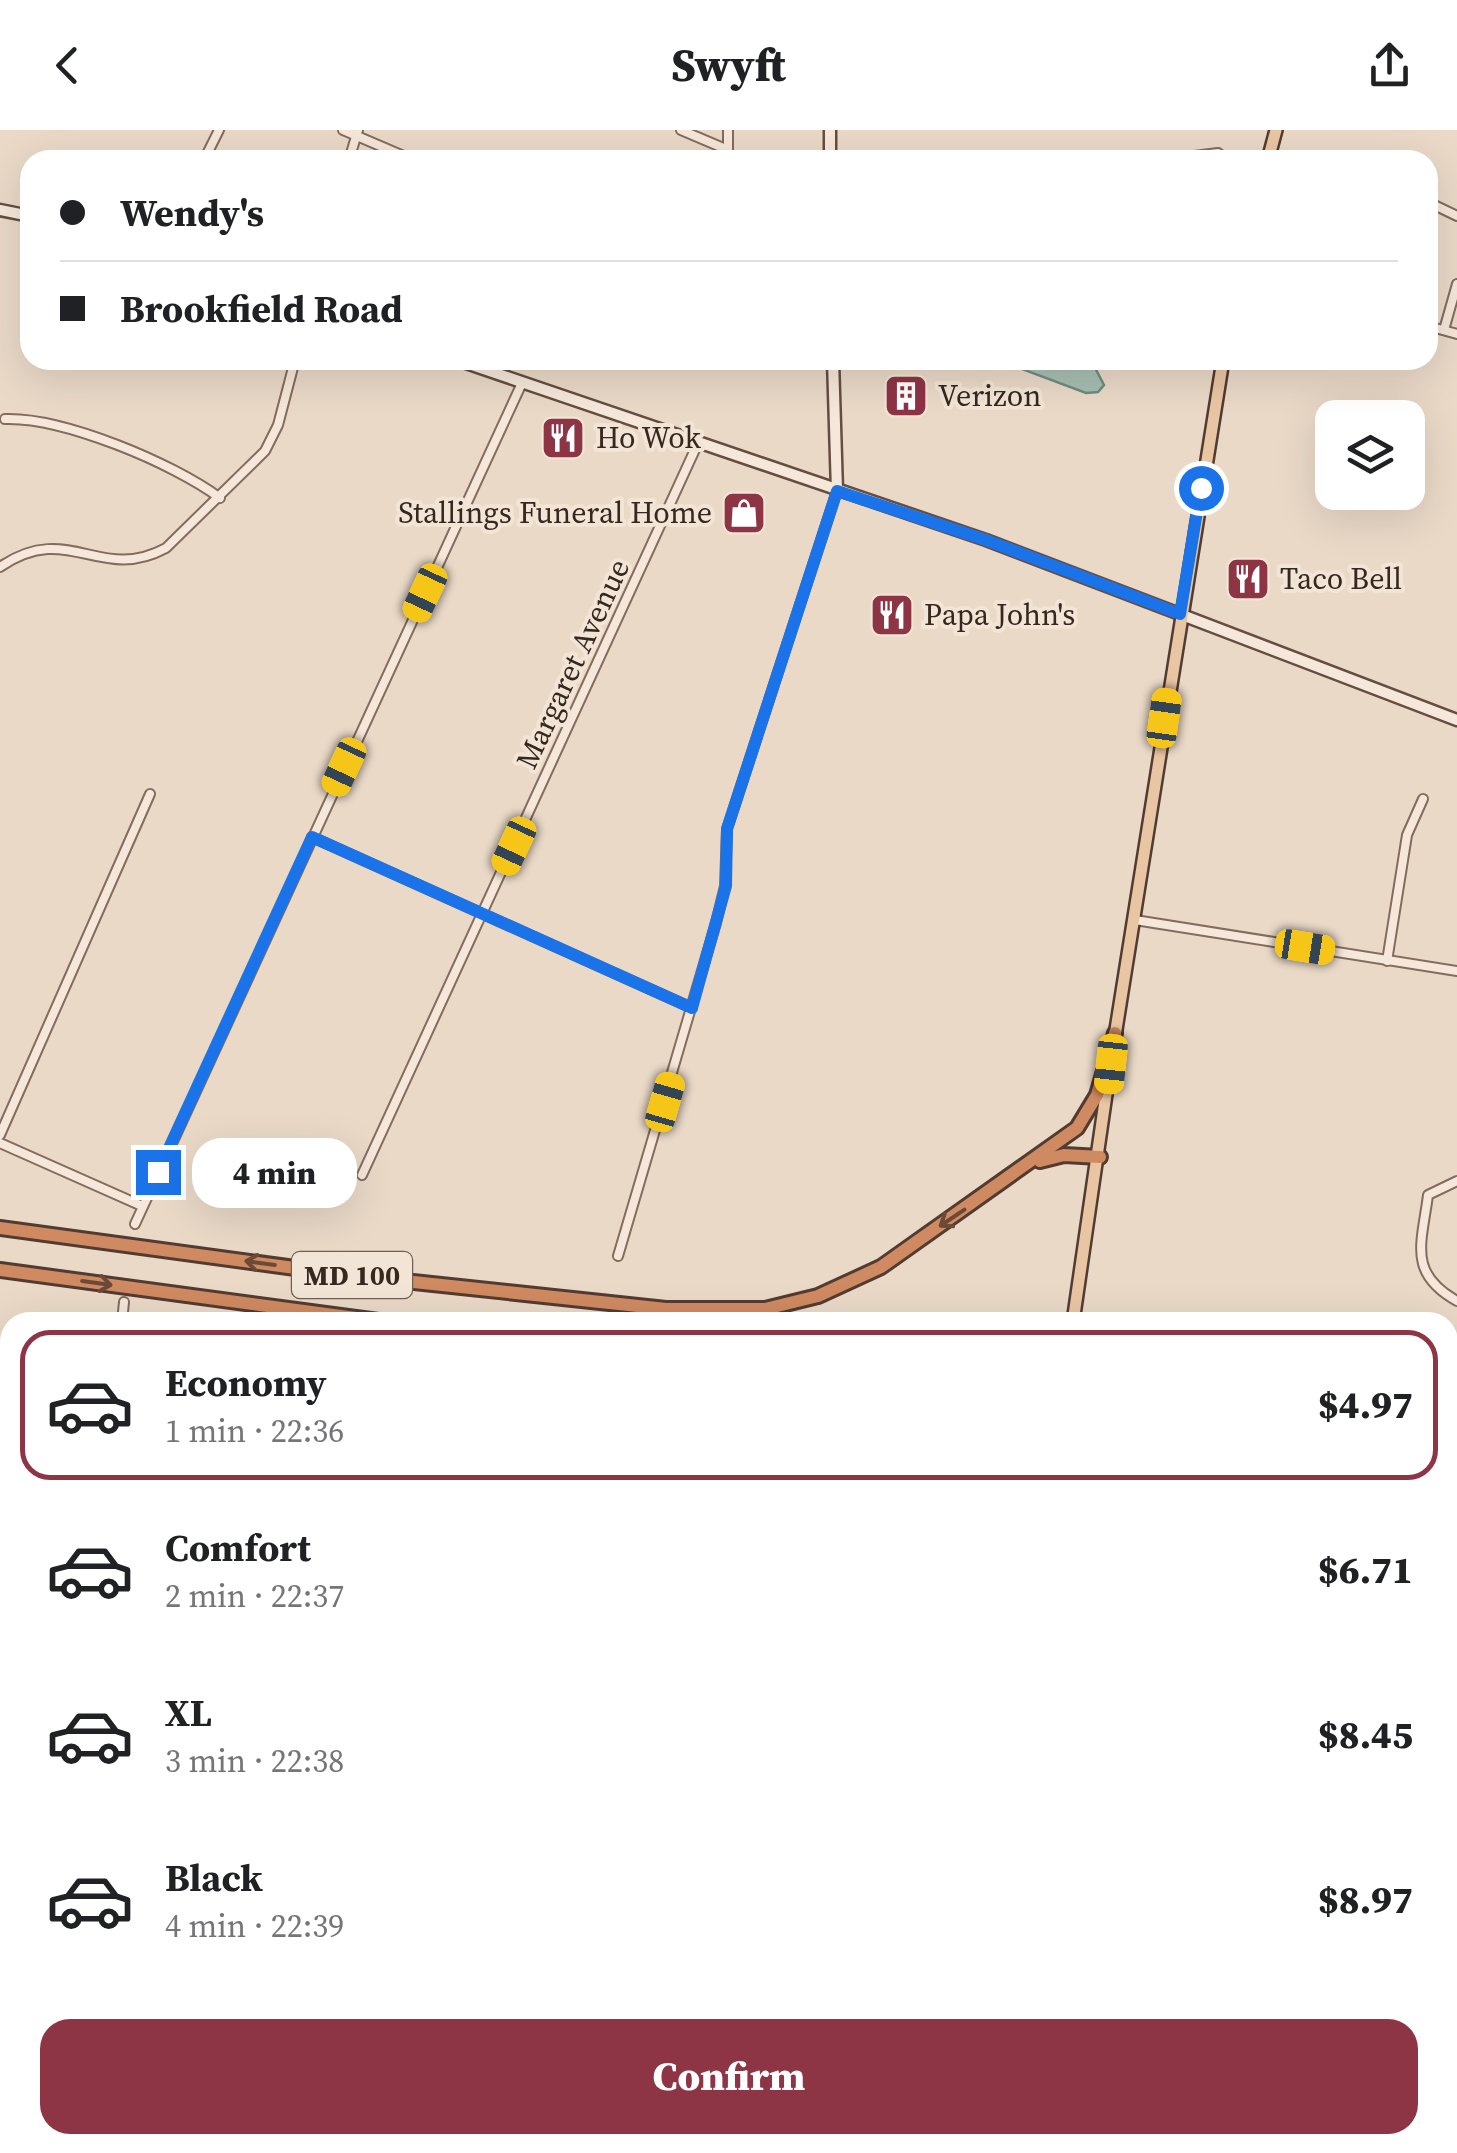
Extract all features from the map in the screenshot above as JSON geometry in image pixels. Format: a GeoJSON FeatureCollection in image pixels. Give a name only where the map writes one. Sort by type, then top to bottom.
{"type":"FeatureCollection","features":[{"type":"Feature","properties":{"kind":"highway"},"geometry":{"type":"LineString","coordinates":[[348,1275],[666,1309],[766,1308],[849,1284],[1033,1163],[1087,1115],[1114,1033]]}},
{"type":"Feature","properties":{"kind":"highway"},"geometry":{"type":"LineString","coordinates":[[1033,1163],[1064,1155],[1100,1156]]}},
{"type":"Feature","properties":{"kind":"highway","name":"MD 100"},"geometry":{"type":"LineString","coordinates":[[0,1228],[628,1312]]}},
{"type":"Feature","properties":{"kind":"highway","name":"MD 100"},"geometry":{"type":"LineString","coordinates":[[0,1270],[312,1312]]}},
{"type":"Feature","properties":{"kind":"main road"},"geometry":{"type":"LineString","coordinates":[[485,370],[986,540],[1457,720]]}},
{"type":"Feature","properties":{"kind":"main road"},"geometry":{"type":"LineString","coordinates":[[832,370],[837,491]]}},
{"type":"Feature","properties":{"kind":"main road"},"geometry":{"type":"LineString","coordinates":[[1075,1312],[1100,1156],[1114,1033],[1221,370]]}},
{"type":"Feature","properties":{"kind":"street"},"geometry":{"type":"LineString","coordinates":[[343,130],[392,150]]}},
{"type":"Feature","properties":{"kind":"street"},"geometry":{"type":"LineString","coordinates":[[681,130],[719,150]]}},
{"type":"Feature","properties":{"kind":"street"},"geometry":{"type":"LineString","coordinates":[[1444,330],[1457,284]]}},
{"type":"Feature","properties":{"kind":"street"},"geometry":{"type":"LineString","coordinates":[[1438,328],[1457,334]]}},
{"type":"Feature","properties":{"kind":"street"},"geometry":{"type":"LineString","coordinates":[[0,567],[40,548],[71,546],[120,562],[148,558],[183,535],[266,450],[278,425],[292,370]]}},
{"type":"Feature","properties":{"kind":"street"},"geometry":{"type":"LineString","coordinates":[[135,1224],[522,383]]}},
{"type":"Feature","properties":{"kind":"street"},"geometry":{"type":"LineString","coordinates":[[5,419],[44,421],[180,470],[220,498]]}},
{"type":"Feature","properties":{"kind":"street","name":"Margaret Avenue"},"geometry":{"type":"LineString","coordinates":[[362,1176],[698,444]]}},
{"type":"Feature","properties":{"kind":"street"},"geometry":{"type":"LineString","coordinates":[[618,1256],[726,886],[727,829],[837,491]]}},
{"type":"Feature","properties":{"kind":"street"},"geometry":{"type":"LineString","coordinates":[[142,1206],[0,1139],[150,794]]}},
{"type":"Feature","properties":{"kind":"street"},"geometry":{"type":"LineString","coordinates":[[1388,960],[1407,835],[1423,800]]}},
{"type":"Feature","properties":{"kind":"street"},"geometry":{"type":"LineString","coordinates":[[312,837],[692,1008]]}},
{"type":"Feature","properties":{"kind":"street"},"geometry":{"type":"LineString","coordinates":[[1134,920],[1457,971]]}},
{"type":"Feature","properties":{"kind":"street"},"geometry":{"type":"LineString","coordinates":[[1457,1182],[1428,1194],[1419,1263],[1426,1277],[1457,1301]]}},
{"type":"Feature","properties":{"kind":"street"},"geometry":{"type":"LineString","coordinates":[[123,1312],[124,1302]]}},
{"type":"Feature","properties":{"kind":"shaded area"},"geometry":{"type":"Polygon","coordinates":[[[1025,370],[1096,370],[1104,385],[1098,392],[1086,393],[1025,370]]]}},
{"type":"Feature","properties":{"kind":"place","name":"Verizon"},"geometry":{"type":"Point","coordinates":[906,396]}},
{"type":"Feature","properties":{"kind":"place","name":"Ho Wok"},"geometry":{"type":"Point","coordinates":[563,438]}},
{"type":"Feature","properties":{"kind":"place","name":"Stallings Funeral Home"},"geometry":{"type":"Point","coordinates":[744,513]}},
{"type":"Feature","properties":{"kind":"place","name":"Taco Bell"},"geometry":{"type":"Point","coordinates":[1248,579]}},
{"type":"Feature","properties":{"kind":"place","name":"Papa John's"},"geometry":{"type":"Point","coordinates":[892,615]}},
{"type":"Feature","properties":{"kind":"route"},"geometry":{"type":"LineString","coordinates":[[158,1172],[312,837],[692,1008],[726,886],[727,829],[798,624],[837,491],[986,540],[1180,614],[1201,488]]}}]}
